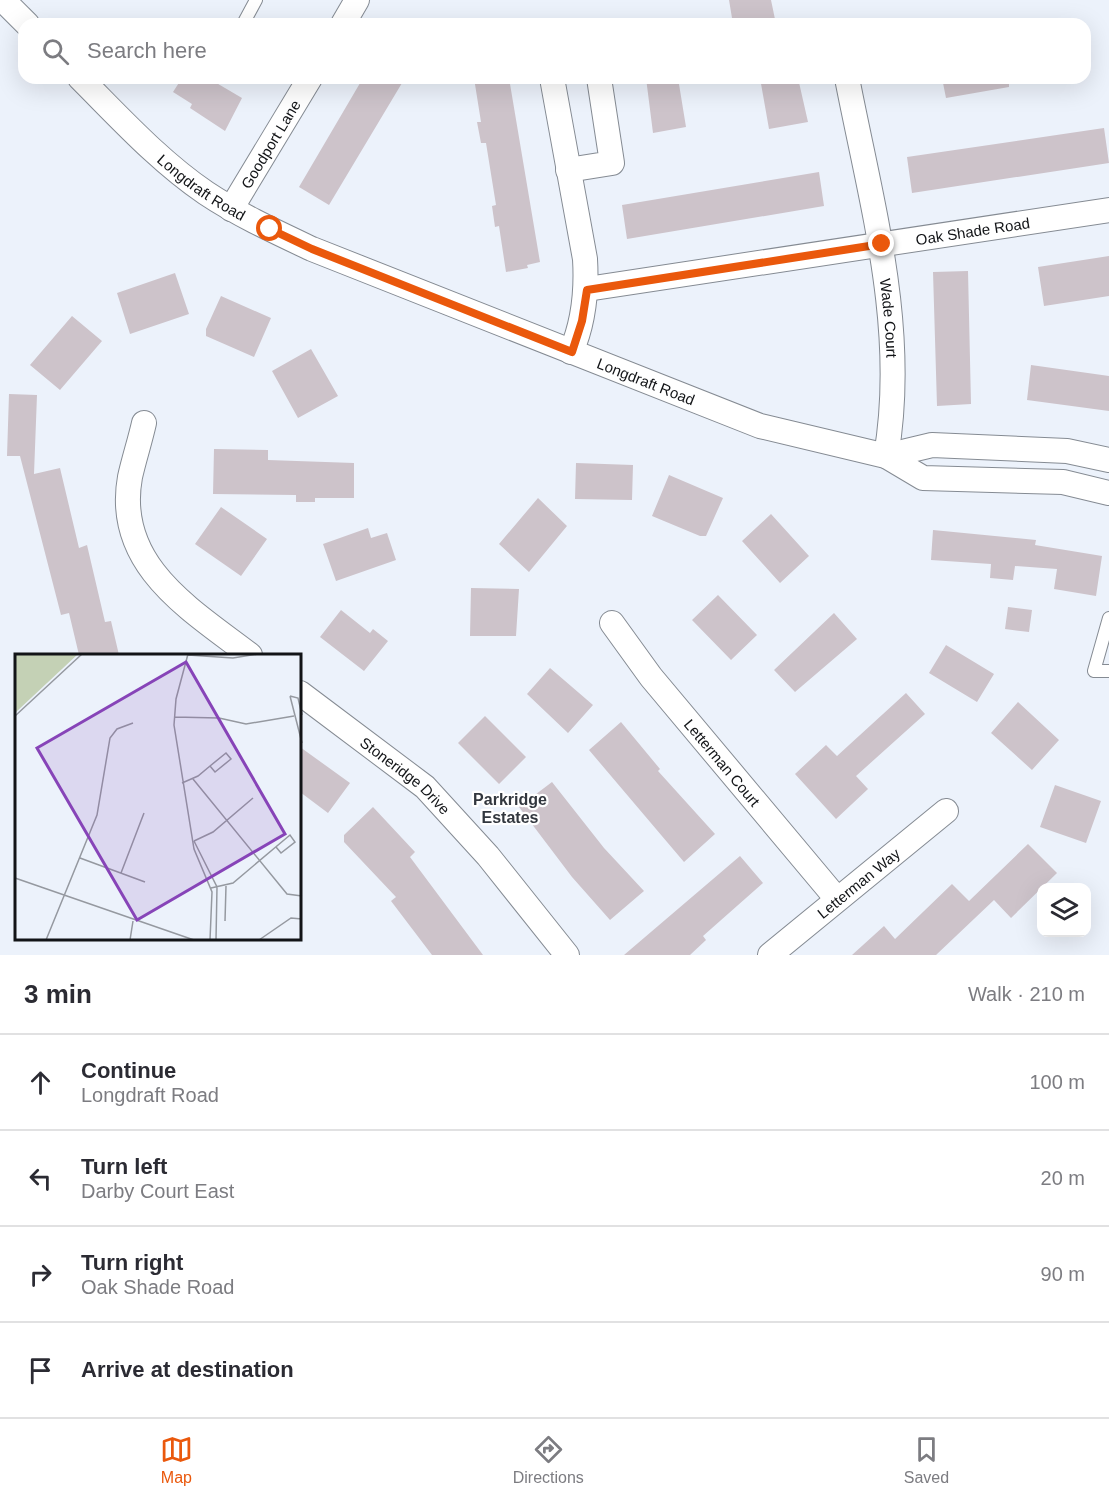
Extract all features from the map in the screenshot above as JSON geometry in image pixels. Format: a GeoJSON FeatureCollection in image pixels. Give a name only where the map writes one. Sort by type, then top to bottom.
{"type":"FeatureCollection","features":[{"type":"Feature","properties":{"kind":"street"},"geometry":{"type":"LineString","coordinates":[[3,0],[21,18]]}},
{"type":"Feature","properties":{"kind":"street"},"geometry":{"type":"LineString","coordinates":[[346,18],[357,0]]}},
{"type":"Feature","properties":{"kind":"street","name":"Longdraft Road"},"geometry":{"type":"LineString","coordinates":[[86,84],[153,151],[205,192],[231,209],[312,249],[760,426],[886,456],[923,478],[1063,482],[1109,493]]}},
{"type":"Feature","properties":{"kind":"street","name":"Goodport Lane"},"geometry":{"type":"LineString","coordinates":[[231,209],[306,84]]}},
{"type":"Feature","properties":{"kind":"street"},"geometry":{"type":"LineString","coordinates":[[553,84],[585,259],[587,290],[582,321],[572,352]]}},
{"type":"Feature","properties":{"kind":"street"},"geometry":{"type":"LineString","coordinates":[[568,170],[612,163],[599,84]]}},
{"type":"Feature","properties":{"kind":"street","name":"Wade Court"},"geometry":{"type":"LineString","coordinates":[[848,84],[882,244],[892,342],[891,429],[886,456]]}},
{"type":"Feature","properties":{"kind":"street","name":"Oak Shade Road"},"geometry":{"type":"LineString","coordinates":[[587,290],[1109,210]]}},
{"type":"Feature","properties":{"kind":"street"},"geometry":{"type":"LineString","coordinates":[[144,423],[130,478],[130,519],[135,542],[156,579],[182,603],[249,654]]}},
{"type":"Feature","properties":{"kind":"street","name":"Longdraft Road"},"geometry":{"type":"LineString","coordinates":[[886,456],[932,445],[1067,451],[1109,460]]}},
{"type":"Feature","properties":{"kind":"street","name":"Letterman Court"},"geometry":{"type":"LineString","coordinates":[[612,623],[651,677],[837,899]]}},
{"type":"Feature","properties":{"kind":"street","name":"Stoneridge Drive"},"geometry":{"type":"LineString","coordinates":[[302,695],[425,787],[488,856],[567,955]]}},
{"type":"Feature","properties":{"kind":"street","name":"Letterman Way"},"geometry":{"type":"LineString","coordinates":[[770,955],[946,811]]}},
{"type":"Feature","properties":{"kind":"lane"},"geometry":{"type":"LineString","coordinates":[[246,18],[256,0]]}},
{"type":"Feature","properties":{"kind":"lane"},"geometry":{"type":"LineString","coordinates":[[1109,618],[1094,671],[1109,671]]}},
{"type":"Feature","properties":{"kind":"building"},"geometry":{"type":"Polygon","coordinates":[[[729,0],[771,0],[775,18],[732,18],[729,0]]]}},
{"type":"Feature","properties":{"kind":"building"},"geometry":{"type":"Polygon","coordinates":[[[178,84],[218,84],[242,98],[225,131],[190,108],[192,104],[173,92],[178,84]]]}},
{"type":"Feature","properties":{"kind":"building"},"geometry":{"type":"Polygon","coordinates":[[[359,84],[401,84],[329,205],[299,187],[359,84]]]}},
{"type":"Feature","properties":{"kind":"building"},"geometry":{"type":"Polygon","coordinates":[[[475,84],[510,84],[540,262],[527,265],[528,268],[506,272],[499,226],[495,227],[492,206],[496,205],[486,143],[481,143],[477,122],[481,122],[475,84]]]}},
{"type":"Feature","properties":{"kind":"building"},"geometry":{"type":"Polygon","coordinates":[[[647,84],[679,84],[686,127],[653,133],[647,84]]]}},
{"type":"Feature","properties":{"kind":"building"},"geometry":{"type":"Polygon","coordinates":[[[761,84],[799,84],[808,122],[769,129],[761,84]]]}},
{"type":"Feature","properties":{"kind":"building"},"geometry":{"type":"Polygon","coordinates":[[[943,84],[1009,84],[1009,87],[946,98],[943,84]]]}},
{"type":"Feature","properties":{"kind":"building"},"geometry":{"type":"Polygon","coordinates":[[[1104,128],[1109,163],[912,193],[907,157],[1104,128]]]}},
{"type":"Feature","properties":{"kind":"building"},"geometry":{"type":"Polygon","coordinates":[[[819,172],[824,206],[627,239],[622,205],[819,172]]]}},
{"type":"Feature","properties":{"kind":"building"},"geometry":{"type":"Polygon","coordinates":[[[1109,256],[1109,296],[1044,306],[1038,267],[1109,256]]]}},
{"type":"Feature","properties":{"kind":"building"},"geometry":{"type":"Polygon","coordinates":[[[968,271],[971,404],[937,406],[933,272],[968,271]]]}},
{"type":"Feature","properties":{"kind":"building"},"geometry":{"type":"Polygon","coordinates":[[[175,273],[189,314],[130,334],[117,293],[175,273]]]}},
{"type":"Feature","properties":{"kind":"building"},"geometry":{"type":"Polygon","coordinates":[[[221,296],[271,318],[254,357],[206,336],[206,329],[221,296]]]}},
{"type":"Feature","properties":{"kind":"building"},"geometry":{"type":"Polygon","coordinates":[[[72,316],[102,341],[60,390],[30,365],[72,316]]]}},
{"type":"Feature","properties":{"kind":"building"},"geometry":{"type":"Polygon","coordinates":[[[311,349],[338,396],[298,418],[272,371],[311,349]]]}},
{"type":"Feature","properties":{"kind":"building"},"geometry":{"type":"Polygon","coordinates":[[[1031,365],[1109,376],[1109,411],[1027,400],[1031,365]]]}},
{"type":"Feature","properties":{"kind":"building"},"geometry":{"type":"Polygon","coordinates":[[[9,394],[37,395],[34,474],[60,468],[79,548],[87,545],[105,622],[111,621],[119,654],[79,654],[69,613],[61,615],[20,456],[7,456],[9,394]]]}},
{"type":"Feature","properties":{"kind":"building"},"geometry":{"type":"Polygon","coordinates":[[[214,449],[268,450],[268,460],[354,463],[354,498],[315,498],[315,502],[296,502],[296,495],[213,494],[214,449]]]}},
{"type":"Feature","properties":{"kind":"building"},"geometry":{"type":"Polygon","coordinates":[[[576,463],[633,465],[632,500],[575,499],[576,463]]]}},
{"type":"Feature","properties":{"kind":"building"},"geometry":{"type":"Polygon","coordinates":[[[669,475],[723,498],[706,536],[700,536],[652,516],[669,475]]]}},
{"type":"Feature","properties":{"kind":"building"},"geometry":{"type":"Polygon","coordinates":[[[538,498],[567,526],[529,572],[499,544],[538,498]]]}},
{"type":"Feature","properties":{"kind":"building"},"geometry":{"type":"Polygon","coordinates":[[[221,507],[267,539],[241,576],[195,544],[221,507]]]}},
{"type":"Feature","properties":{"kind":"building"},"geometry":{"type":"Polygon","coordinates":[[[771,514],[809,556],[780,583],[742,541],[771,514]]]}},
{"type":"Feature","properties":{"kind":"building"},"geometry":{"type":"Polygon","coordinates":[[[368,528],[371,538],[387,533],[396,560],[336,581],[323,544],[368,528]]]}},
{"type":"Feature","properties":{"kind":"building"},"geometry":{"type":"Polygon","coordinates":[[[933,530],[1036,540],[1035,545],[1102,556],[1096,596],[1054,589],[1057,569],[1015,566],[1013,580],[990,578],[991,564],[931,560],[933,530]]]}},
{"type":"Feature","properties":{"kind":"building"},"geometry":{"type":"Polygon","coordinates":[[[471,588],[519,589],[516,636],[470,636],[471,588]]]}},
{"type":"Feature","properties":{"kind":"building"},"geometry":{"type":"Polygon","coordinates":[[[718,595],[757,635],[731,660],[692,620],[718,595]]]}},
{"type":"Feature","properties":{"kind":"building"},"geometry":{"type":"Polygon","coordinates":[[[1008,607],[1032,610],[1029,632],[1005,629],[1008,607]]]}},
{"type":"Feature","properties":{"kind":"building"},"geometry":{"type":"Polygon","coordinates":[[[341,610],[370,633],[373,629],[388,641],[364,671],[320,637],[341,610]]]}},
{"type":"Feature","properties":{"kind":"building"},"geometry":{"type":"Polygon","coordinates":[[[834,613],[857,639],[795,692],[774,670],[834,613]]]}},
{"type":"Feature","properties":{"kind":"building"},"geometry":{"type":"Polygon","coordinates":[[[946,645],[994,674],[977,702],[929,673],[946,645]]]}},
{"type":"Feature","properties":{"kind":"building"},"geometry":{"type":"Polygon","coordinates":[[[550,668],[593,705],[568,733],[527,694],[550,668]]]}},
{"type":"Feature","properties":{"kind":"building"},"geometry":{"type":"Polygon","coordinates":[[[906,693],[925,714],[856,776],[868,789],[836,819],[795,774],[826,745],[837,756],[906,693]]]}},
{"type":"Feature","properties":{"kind":"building"},"geometry":{"type":"Polygon","coordinates":[[[1018,702],[1059,740],[1032,770],[991,733],[1018,702]]]}},
{"type":"Feature","properties":{"kind":"building"},"geometry":{"type":"Polygon","coordinates":[[[485,716],[526,757],[499,784],[458,743],[485,716]]]}},
{"type":"Feature","properties":{"kind":"building"},"geometry":{"type":"Polygon","coordinates":[[[621,722],[660,769],[658,771],[715,834],[684,862],[589,750],[621,722]]]}},
{"type":"Feature","properties":{"kind":"building"},"geometry":{"type":"Polygon","coordinates":[[[302,748],[350,783],[328,813],[302,794],[302,748]]]}},
{"type":"Feature","properties":{"kind":"building"},"geometry":{"type":"Polygon","coordinates":[[[552,782],[604,848],[644,891],[610,920],[572,877],[519,807],[552,782]]]}},
{"type":"Feature","properties":{"kind":"building"},"geometry":{"type":"Polygon","coordinates":[[[1055,785],[1101,801],[1086,843],[1040,827],[1055,785]]]}},
{"type":"Feature","properties":{"kind":"building"},"geometry":{"type":"Polygon","coordinates":[[[373,807],[415,852],[410,857],[483,955],[432,955],[391,901],[396,897],[344,842],[344,835],[373,807]]]}},
{"type":"Feature","properties":{"kind":"building"},"geometry":{"type":"Polygon","coordinates":[[[1028,844],[1057,873],[1047,883],[1037,883],[1037,893],[1011,918],[994,900],[936,955],[852,955],[884,926],[895,939],[952,884],[969,901],[1028,844]]]}},
{"type":"Feature","properties":{"kind":"building"},"geometry":{"type":"Polygon","coordinates":[[[740,856],[763,883],[703,936],[706,940],[690,955],[624,955],[740,856]]]}},
{"type":"Feature","properties":{"kind":"district","name":"Parkridge Estates"},"geometry":{"type":"Point","coordinates":[510,808]}},
{"type":"Feature","properties":{"kind":"route"},"geometry":{"type":"LineString","coordinates":[[270,229],[312,249],[572,352],[582,321],[587,290],[882,244]]}}]}
